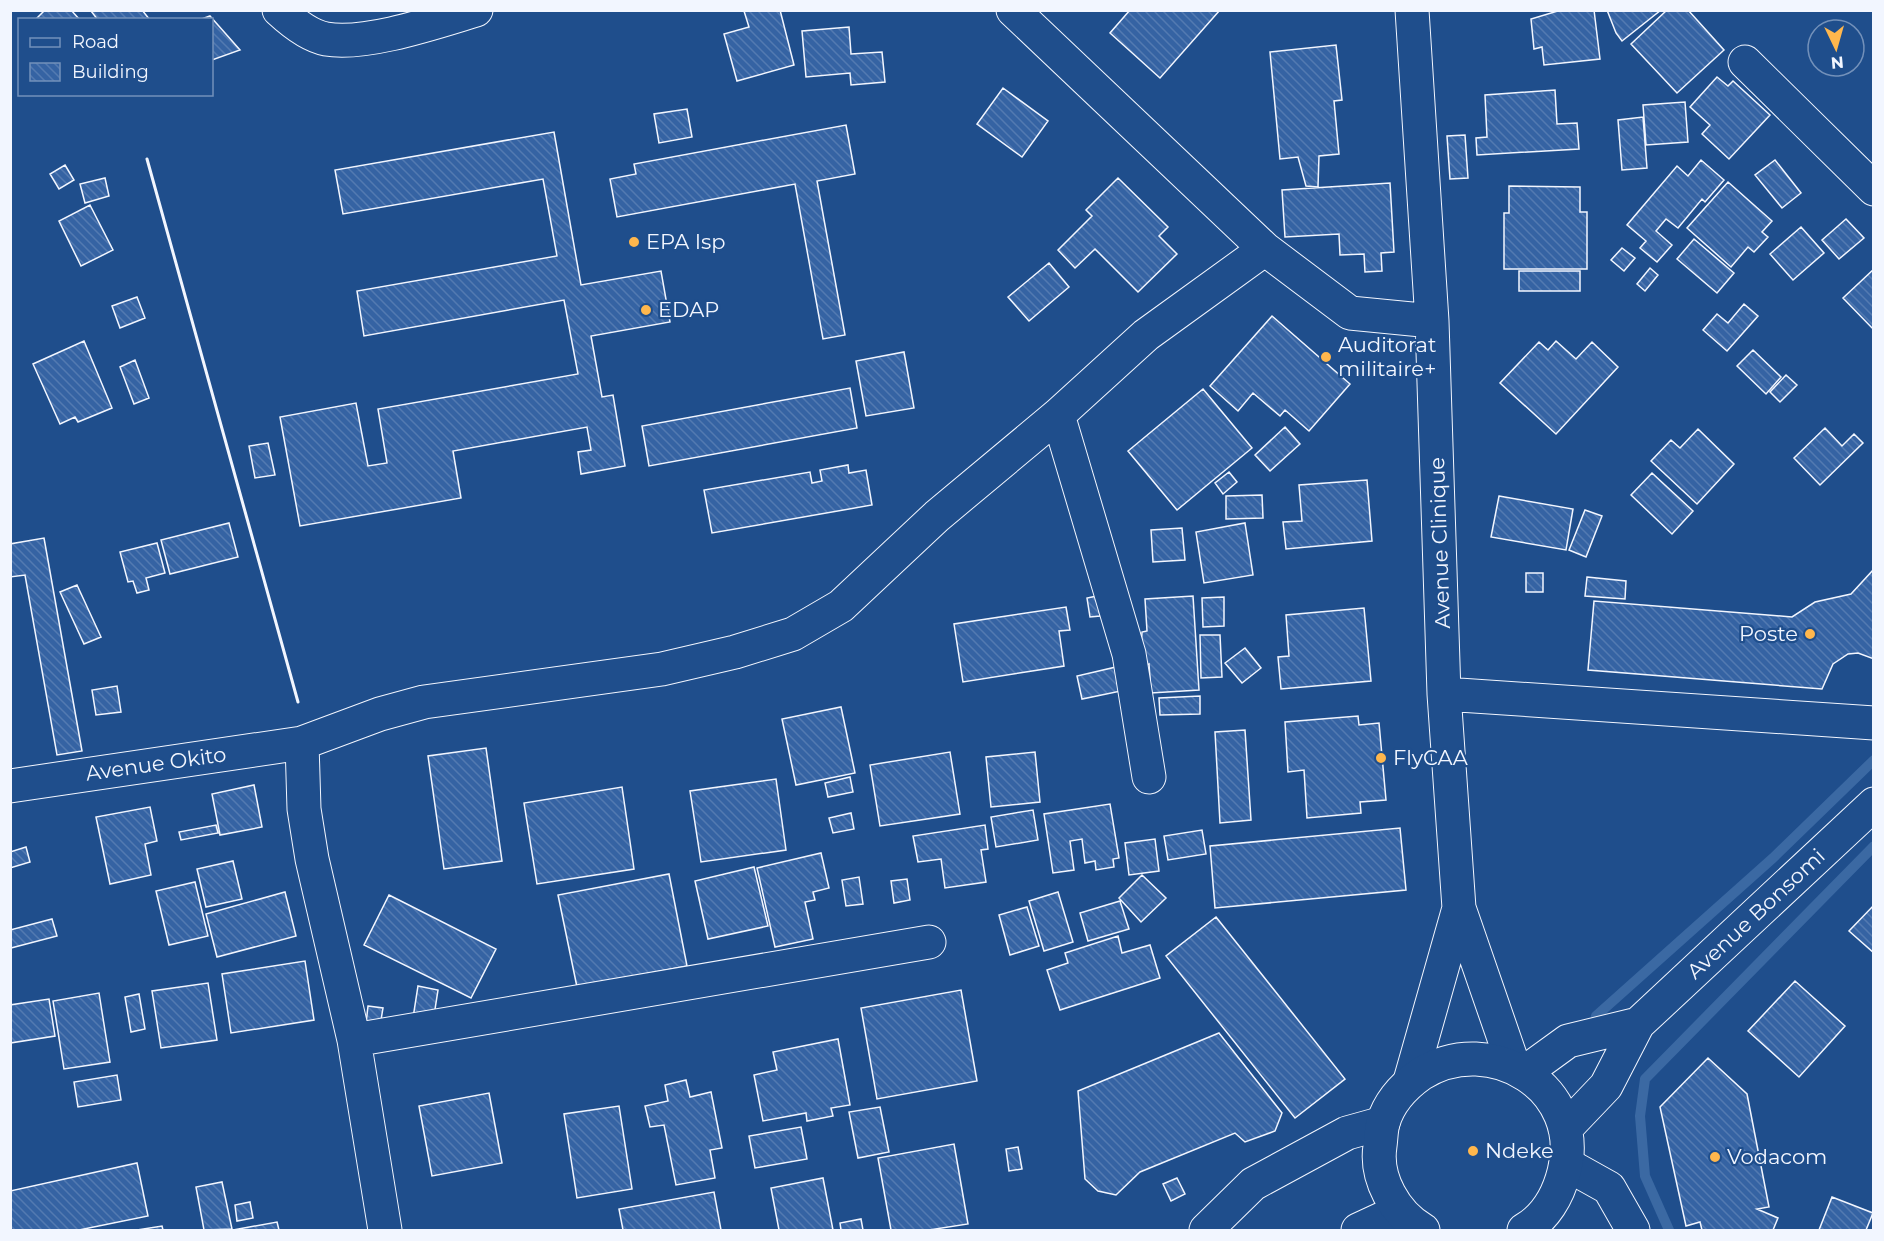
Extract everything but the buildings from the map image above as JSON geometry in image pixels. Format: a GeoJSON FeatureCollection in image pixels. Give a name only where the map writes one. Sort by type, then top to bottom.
{"type":"FeatureCollection","features":[{"type":"Feature","properties":{"kind":"street"},"geometry":{"type":"LineString","coordinates":[[279,10],[294,24],[325,39],[353,40],[405,30],[476,10]]}},
{"type":"Feature","properties":{"kind":"street"},"geometry":{"type":"LineString","coordinates":[[1013,10],[1265,249],[1350,313],[1432,321]]}},
{"type":"Feature","properties":{"kind":"street","name":"Avenue Clinique"},"geometry":{"type":"LineString","coordinates":[[1412,10],[1432,321],[1444,694],[1459,908],[1519,1070]]}},
{"type":"Feature","properties":{"kind":"street"},"geometry":{"type":"LineString","coordinates":[[1745,62],[1874,189]]}},
{"type":"Feature","properties":{"kind":"street","name":"Avenue Okito"},"geometry":{"type":"LineString","coordinates":[[10,786],[302,743],[380,714],[424,702],[662,669],[735,652],[793,634],[841,606],[938,516],[1058,415],[1146,335],[1265,249]]}},
{"type":"Feature","properties":{"kind":"street"},"geometry":{"type":"LineString","coordinates":[[1058,415],[1129,654],[1149,777]]}},
{"type":"Feature","properties":{"kind":"street"},"geometry":{"type":"LineString","coordinates":[[1444,694],[1874,723]]}},
{"type":"Feature","properties":{"kind":"street"},"geometry":{"type":"LineString","coordinates":[[302,743],[304,809],[312,859],[354,1040],[385,1230]]}},
{"type":"Feature","properties":{"kind":"street","name":"Avenue Bonsomi"},"geometry":{"type":"LineString","coordinates":[[1564,1129],[1606,1086],[1638,1024],[1874,804]]}},
{"type":"Feature","properties":{"kind":"street"},"geometry":{"type":"LineString","coordinates":[[1410,1081],[1459,908]]}},
{"type":"Feature","properties":{"kind":"street"},"geometry":{"type":"LineString","coordinates":[[354,1040],[929,942]]}},
{"type":"Feature","properties":{"kind":"street","name":"Avenue Bonsomi"},"geometry":{"type":"LineString","coordinates":[[1519,1070],[1568,1041],[1638,1024]]}},
{"type":"Feature","properties":{"kind":"street"},"geometry":{"type":"LineString","coordinates":[[1358,1230],[1402,1222],[1384,1184],[1379,1153],[1383,1123],[1398,1094],[1410,1081],[1434,1067],[1460,1059],[1488,1059],[1519,1070],[1543,1089],[1556,1107],[1564,1129],[1566,1164],[1560,1189],[1545,1211],[1526,1230]]}},
{"type":"Feature","properties":{"kind":"street"},"geometry":{"type":"LineString","coordinates":[[1206,1230],[1252,1184],[1347,1133],[1383,1123]]}},
{"type":"Feature","properties":{"kind":"street"},"geometry":{"type":"LineString","coordinates":[[1566,1164],[1609,1188],[1633,1230]]}},
{"type":"Feature","properties":{"kind":"waterway"},"geometry":{"type":"LineString","coordinates":[[1596,1016],[1773,858],[1874,760]]}},
{"type":"Feature","properties":{"kind":"waterway"},"geometry":{"type":"LineString","coordinates":[[1669,1230],[1645,1176],[1640,1116],[1645,1079],[1874,846]]}},
{"type":"Feature","properties":{"kind":"wall"},"geometry":{"type":"LineString","coordinates":[[147,159],[298,702]]}},
{"type":"Feature","properties":{"kind":"place","name":"EPA Isp"},"geometry":{"type":"Point","coordinates":[634,242]}},
{"type":"Feature","properties":{"kind":"place","name":"EDAP"},"geometry":{"type":"Point","coordinates":[646,310]}},
{"type":"Feature","properties":{"kind":"place","name":"Auditorat militaire+"},"geometry":{"type":"Point","coordinates":[1326,357]}},
{"type":"Feature","properties":{"kind":"place","name":"Poste"},"geometry":{"type":"Point","coordinates":[1810,634]}},
{"type":"Feature","properties":{"kind":"place","name":"FlyCAA"},"geometry":{"type":"Point","coordinates":[1381,758]}},
{"type":"Feature","properties":{"kind":"place","name":"Ndeke"},"geometry":{"type":"Point","coordinates":[1473,1151]}},
{"type":"Feature","properties":{"kind":"place","name":"Vodacom"},"geometry":{"type":"Point","coordinates":[1715,1157]}}]}
